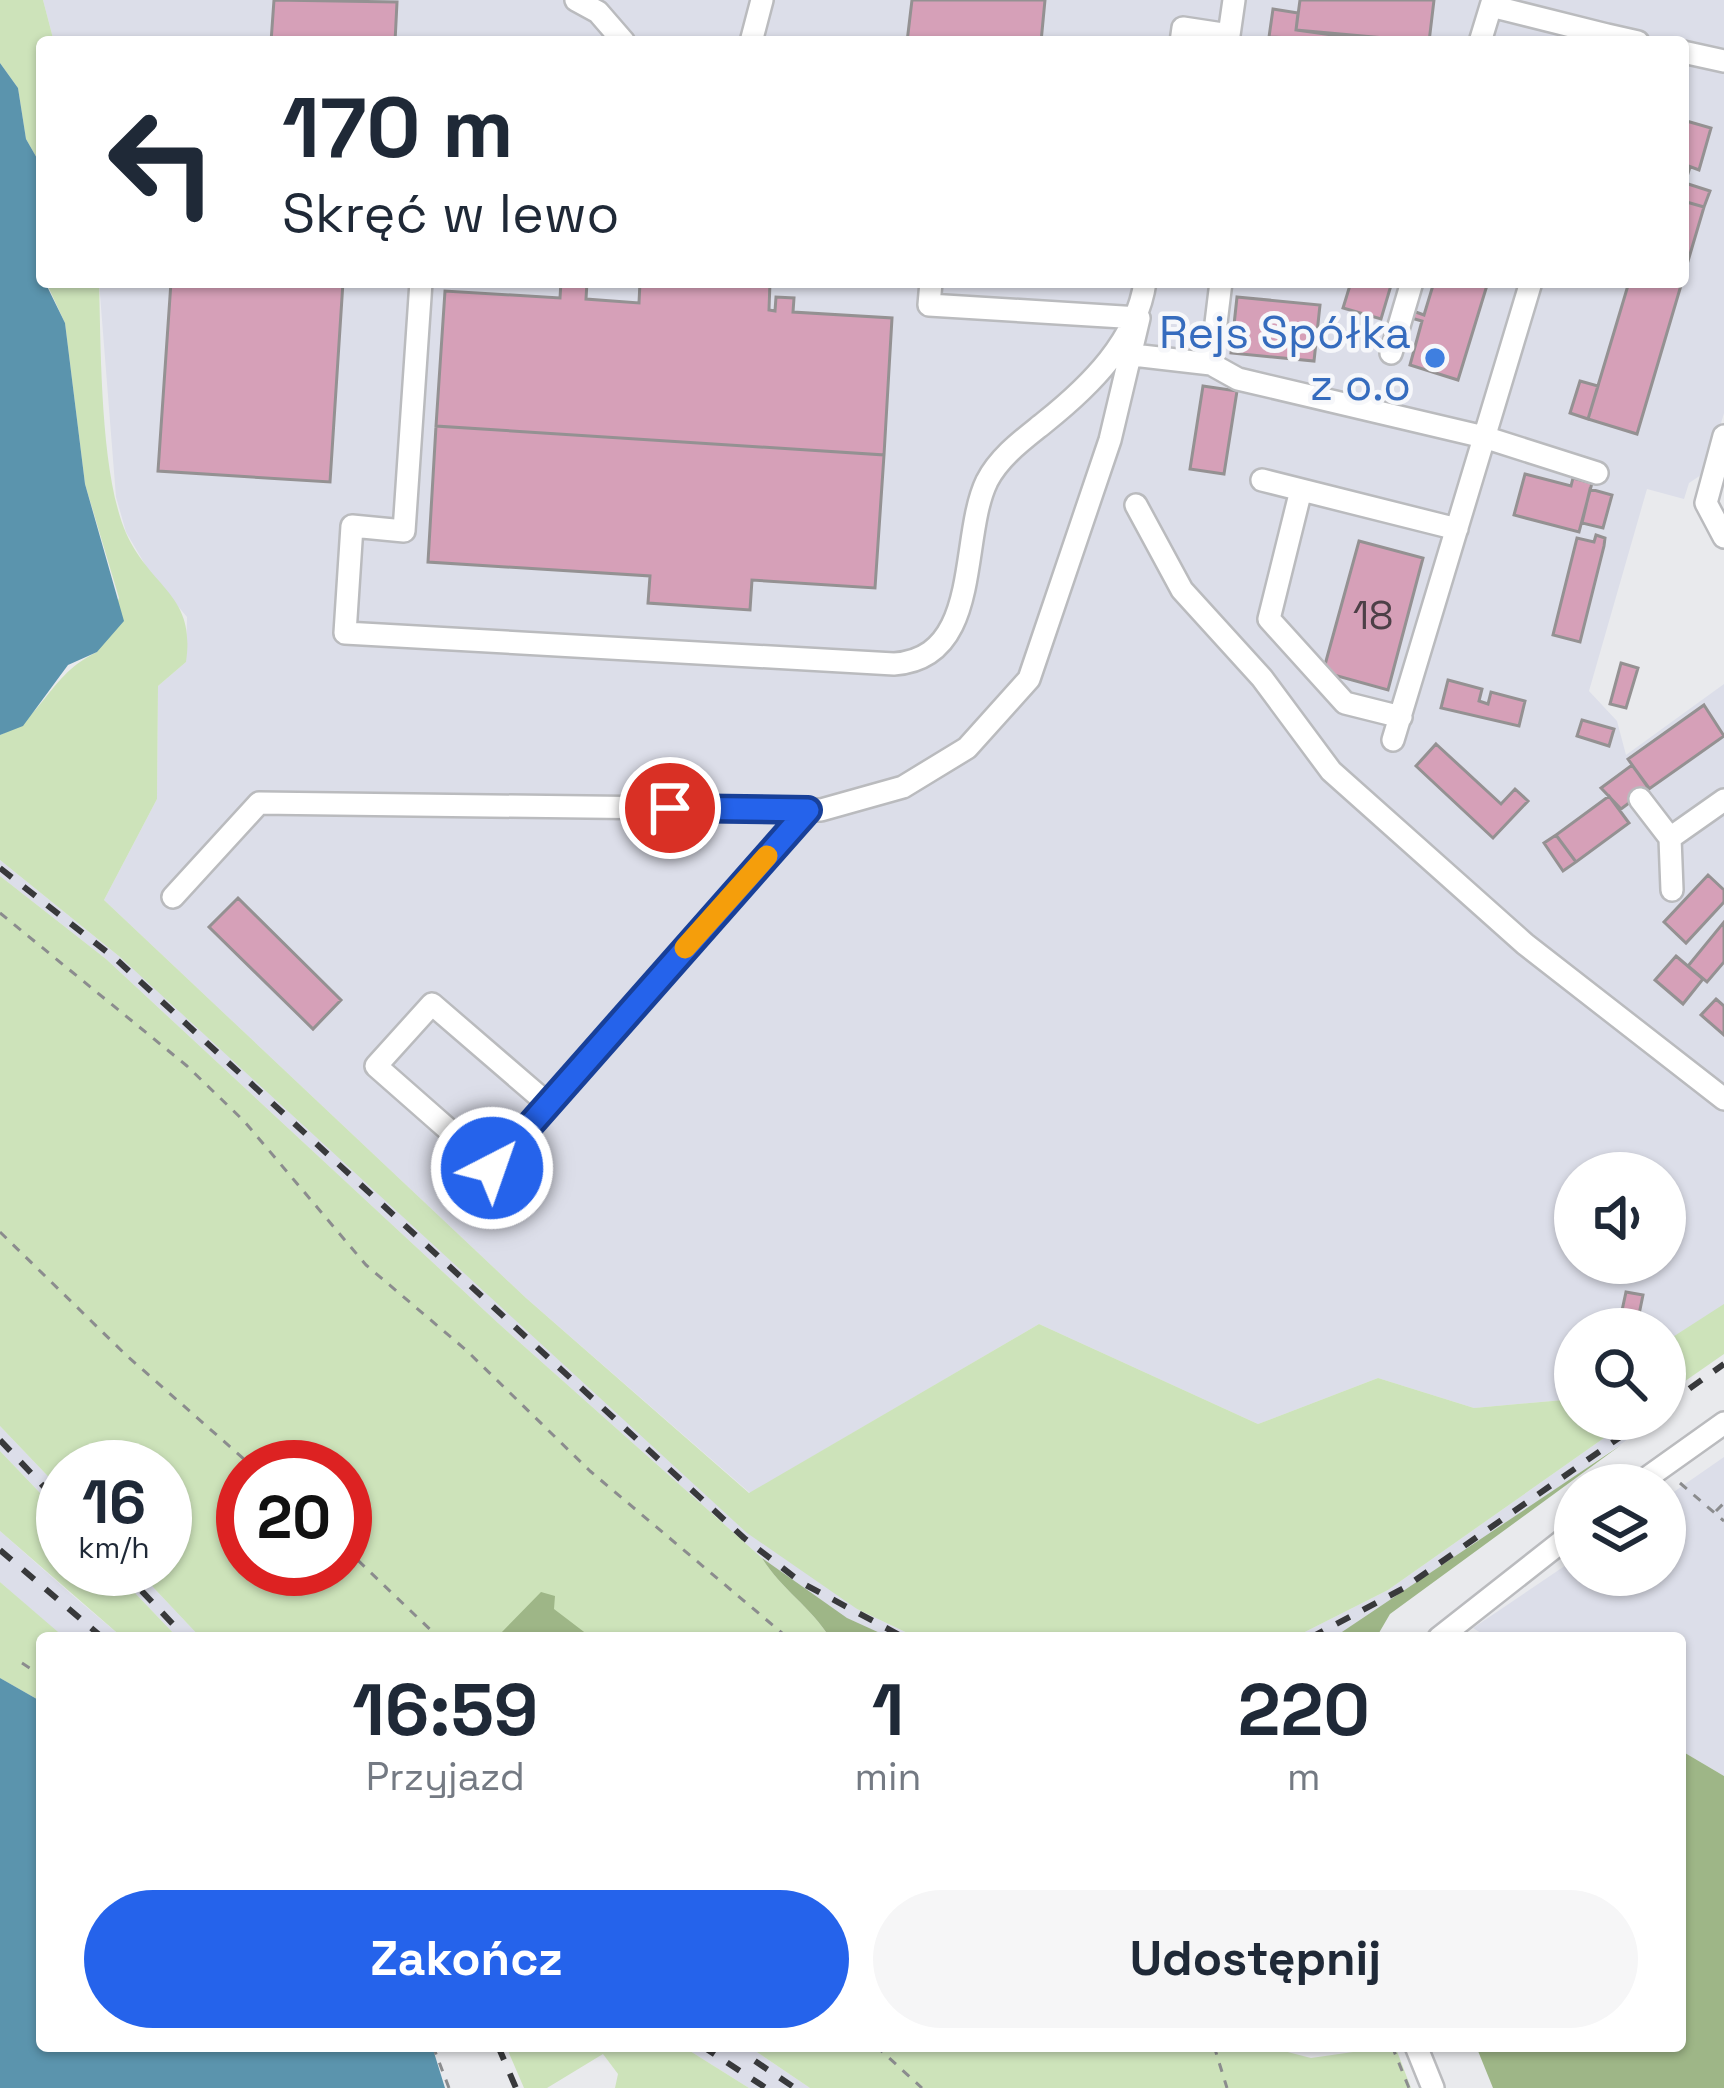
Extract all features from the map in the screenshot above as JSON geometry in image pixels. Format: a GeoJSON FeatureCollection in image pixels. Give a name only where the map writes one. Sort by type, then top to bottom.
{"type":"FeatureCollection","features":[{"type":"Feature","properties":{"kind":"street"},"geometry":{"type":"LineString","coordinates":[[576,0],[598,12],[619,36]]}},
{"type":"Feature","properties":{"kind":"street"},"geometry":{"type":"LineString","coordinates":[[754,36],[762,0]]}},
{"type":"Feature","properties":{"kind":"street"},"geometry":{"type":"LineString","coordinates":[[1182,36],[1183,28],[1229,34],[1234,0]]}},
{"type":"Feature","properties":{"kind":"street"},"geometry":{"type":"LineString","coordinates":[[1482,36],[1492,3],[1596,36]]}},
{"type":"Feature","properties":{"kind":"street"},"geometry":{"type":"LineString","coordinates":[[1689,53],[1724,61]]}},
{"type":"Feature","properties":{"kind":"street"},"geometry":{"type":"LineString","coordinates":[[421,288],[404,531],[352,526],[345,633],[911,663],[928,654],[952,628],[965,587],[974,519],[994,469],[1079,394],[1139,318]]}},
{"type":"Feature","properties":{"kind":"street"},"geometry":{"type":"LineString","coordinates":[[930,288],[929,305],[1139,318]]}},
{"type":"Feature","properties":{"kind":"street"},"geometry":{"type":"LineString","coordinates":[[173,897],[259,803],[808,810],[903,787],[967,748],[1029,679],[1133,355],[1144,288]]}},
{"type":"Feature","properties":{"kind":"street"},"geometry":{"type":"LineString","coordinates":[[1210,364],[1220,288]]}},
{"type":"Feature","properties":{"kind":"street"},"geometry":{"type":"LineString","coordinates":[[1390,353],[1410,288]]}},
{"type":"Feature","properties":{"kind":"street"},"geometry":{"type":"LineString","coordinates":[[1394,740],[1529,288]]}},
{"type":"Feature","properties":{"kind":"street"},"geometry":{"type":"LineString","coordinates":[[1133,355],[1210,364],[1292,395],[1484,437],[1598,473]]}},
{"type":"Feature","properties":{"kind":"street"},"geometry":{"type":"LineString","coordinates":[[1724,436],[1706,503],[1724,537]]}},
{"type":"Feature","properties":{"kind":"street"},"geometry":{"type":"LineString","coordinates":[[1262,480],[1457,529]]}},
{"type":"Feature","properties":{"kind":"street"},"geometry":{"type":"LineString","coordinates":[[1301,490],[1269,619],[1345,703],[1401,717]]}},
{"type":"Feature","properties":{"kind":"street"},"geometry":{"type":"LineString","coordinates":[[1136,505],[1182,590],[1262,678],[1331,772],[1525,944],[1724,1099]]}},
{"type":"Feature","properties":{"kind":"street"},"geometry":{"type":"LineString","coordinates":[[1640,799],[1670,838],[1672,890]]}},
{"type":"Feature","properties":{"kind":"street"},"geometry":{"type":"LineString","coordinates":[[1670,838],[1724,800]]}},
{"type":"Feature","properties":{"kind":"street"},"geometry":{"type":"LineString","coordinates":[[548,1104],[432,1004],[376,1066],[492,1168],[808,810]]}},
{"type":"Feature","properties":{"kind":"street"},"geometry":{"type":"LineString","coordinates":[[1666,1464],[1724,1423]]}},
{"type":"Feature","properties":{"kind":"street"},"geometry":{"type":"LineString","coordinates":[[1446,1632],[1554,1547]]}},
{"type":"Feature","properties":{"kind":"street"},"geometry":{"type":"LineString","coordinates":[[1418,2052],[1433,2088]]}},
{"type":"Feature","properties":{"kind":"path"},"geometry":{"type":"LineString","coordinates":[[0,913],[187,1066],[244,1121],[366,1265],[466,1350],[590,1471],[781,1632]]}},
{"type":"Feature","properties":{"kind":"path"},"geometry":{"type":"LineString","coordinates":[[0,1232],[126,1355],[223,1440]]}},
{"type":"Feature","properties":{"kind":"path"},"geometry":{"type":"LineString","coordinates":[[1686,1487],[1724,1521]]}},
{"type":"Feature","properties":{"kind":"path"},"geometry":{"type":"LineString","coordinates":[[1714,1513],[1724,1503]]}},
{"type":"Feature","properties":{"kind":"path"},"geometry":{"type":"LineString","coordinates":[[372,1574],[433,1632]]}},
{"type":"Feature","properties":{"kind":"path"},"geometry":{"type":"LineString","coordinates":[[22,1663],[36,1672]]}},
{"type":"Feature","properties":{"kind":"path"},"geometry":{"type":"LineString","coordinates":[[435,2052],[449,2088]]}},
{"type":"Feature","properties":{"kind":"path"},"geometry":{"type":"LineString","coordinates":[[883,2052],[922,2088]]}},
{"type":"Feature","properties":{"kind":"path"},"geometry":{"type":"LineString","coordinates":[[1216,2052],[1228,2088]]}},
{"type":"Feature","properties":{"kind":"path"},"geometry":{"type":"LineString","coordinates":[[1394,2052],[1409,2088]]}},
{"type":"Feature","properties":{"kind":"shaded area"},"geometry":{"type":"Polygon","coordinates":[[[43,0],[1724,0],[1724,413],[1707,471],[1689,483],[1684,499],[1647,489],[1589,691],[1617,721],[1626,755],[1724,684],[1724,1308],[1686,1334],[1686,1308],[1554,1308],[1554,1401],[1474,1408],[1378,1378],[1258,1424],[1039,1324],[750,1493],[526,1298],[104,900],[157,799],[158,686],[186,662],[187,617],[150,573],[126,532],[116,497],[99,288],[1689,288],[1689,36],[52,36],[43,0]]]}},
{"type":"Feature","properties":{"kind":"shaded area"},"geometry":{"type":"Polygon","coordinates":[[[0,860],[120,957],[857,1609],[905,1632],[877,1632],[847,1619],[762,1558],[498,1323],[106,959],[0,876],[0,860]]]}},
{"type":"Feature","properties":{"kind":"shaded area"},"geometry":{"type":"Polygon","coordinates":[[[0,1426],[36,1464],[36,1489],[0,1451],[0,1426]]]}},
{"type":"Feature","properties":{"kind":"shaded area"},"geometry":{"type":"Polygon","coordinates":[[[1601,1440],[1627,1440],[1592,1464],[1567,1464],[1601,1440]]]}},
{"type":"Feature","properties":{"kind":"shaded area"},"geometry":{"type":"Polygon","coordinates":[[[1724,1457],[1724,1776],[1686,1754],[1686,1632],[1479,1632],[1473,1628],[1554,1573],[1554,1596],[1686,1596],[1686,1483],[1724,1457]]]}},
{"type":"Feature","properties":{"kind":"shaded area"},"geometry":{"type":"Polygon","coordinates":[[[1554,1473],[1554,1490],[1380,1611],[1343,1632],[1305,1632],[1388,1590],[1554,1473]]]}},
{"type":"Feature","properties":{"kind":"shaded area"},"geometry":{"type":"Polygon","coordinates":[[[0,1531],[36,1563],[36,1596],[73,1596],[116,1632],[57,1632],[0,1582],[0,1531]]]}},
{"type":"Feature","properties":{"kind":"shaded area"},"geometry":{"type":"Polygon","coordinates":[[[138,1596],[161,1596],[195,1632],[172,1632],[138,1596]]]}},
{"type":"Feature","properties":{"kind":"shaded area"},"geometry":{"type":"Polygon","coordinates":[[[692,2052],[757,2052],[810,2088],[749,2088],[692,2052]]]}},
{"type":"Feature","properties":{"kind":"green space"},"geometry":{"type":"Polygon","coordinates":[[[0,0],[43,0],[52,36],[36,36],[36,156],[26,139],[18,88],[0,63],[0,0]]]}},
{"type":"Feature","properties":{"kind":"green space"},"geometry":{"type":"Polygon","coordinates":[[[49,288],[99,288],[104,410],[117,508],[136,552],[178,606],[187,639],[186,662],[158,686],[157,799],[104,900],[526,1298],[749,1493],[1039,1324],[1258,1424],[1378,1378],[1474,1408],[1554,1401],[1554,1440],[1601,1440],[1567,1464],[1554,1464],[1554,1473],[1388,1590],[1305,1632],[905,1632],[857,1609],[747,1533],[120,957],[0,860],[0,735],[28,718],[67,673],[97,652],[119,598],[85,484],[65,323],[49,288]]]}},
{"type":"Feature","properties":{"kind":"green space"},"geometry":{"type":"Polygon","coordinates":[[[0,876],[106,959],[498,1323],[762,1558],[825,1632],[195,1632],[161,1596],[192,1596],[192,1440],[36,1440],[36,1464],[0,1426],[0,876]]]}},
{"type":"Feature","properties":{"kind":"green space"},"geometry":{"type":"Polygon","coordinates":[[[1724,1304],[1724,1354],[1686,1380],[1686,1328],[1724,1304]]]}},
{"type":"Feature","properties":{"kind":"green space"},"geometry":{"type":"Polygon","coordinates":[[[0,1451],[36,1489],[36,1562],[0,1531],[0,1451]]]}},
{"type":"Feature","properties":{"kind":"green space"},"geometry":{"type":"Polygon","coordinates":[[[1554,1490],[1390,1614],[1380,1632],[1342,1632],[1554,1490]]]}},
{"type":"Feature","properties":{"kind":"green space"},"geometry":{"type":"Polygon","coordinates":[[[762,1558],[847,1618],[878,1632],[825,1632],[762,1558]]]}},
{"type":"Feature","properties":{"kind":"green space"},"geometry":{"type":"Polygon","coordinates":[[[0,1582],[58,1632],[36,1632],[36,1699],[0,1678],[0,1582]]]}},
{"type":"Feature","properties":{"kind":"green space"},"geometry":{"type":"Polygon","coordinates":[[[541,1592],[555,1596],[554,1609],[584,1632],[502,1632],[541,1592]]]}},
{"type":"Feature","properties":{"kind":"green space"},"geometry":{"type":"Polygon","coordinates":[[[75,1596],[138,1596],[172,1632],[116,1632],[75,1596]]]}},
{"type":"Feature","properties":{"kind":"green space"},"geometry":{"type":"Polygon","coordinates":[[[1686,1754],[1724,1776],[1724,2088],[1493,2088],[1478,2052],[1686,2052],[1686,1754]]]}},
{"type":"Feature","properties":{"kind":"green space"},"geometry":{"type":"Polygon","coordinates":[[[509,2052],[692,2052],[749,2088],[615,2088],[618,2074],[603,2054],[547,2088],[524,2088],[509,2052]]]}},
{"type":"Feature","properties":{"kind":"green space"},"geometry":{"type":"Polygon","coordinates":[[[757,2052],[1288,2052],[1311,2058],[1397,2052],[1411,2088],[810,2088],[757,2052]]]}},
{"type":"Feature","properties":{"kind":"water"},"geometry":{"type":"Polygon","coordinates":[[[0,63],[18,88],[26,139],[36,156],[36,288],[48,288],[65,323],[85,484],[124,621],[97,652],[68,665],[23,726],[0,735],[0,63]]]}},
{"type":"Feature","properties":{"kind":"water"},"geometry":{"type":"Polygon","coordinates":[[[0,1678],[36,1699],[36,2052],[434,2052],[445,2088],[0,2088],[0,1678]]]}},
{"type":"Feature","properties":{"kind":"building"},"geometry":{"type":"Polygon","coordinates":[[[274,0],[397,2],[395,36],[271,36],[274,0]]]}},
{"type":"Feature","properties":{"kind":"building"},"geometry":{"type":"Polygon","coordinates":[[[912,0],[1045,0],[1042,36],[908,36],[912,0]]]}},
{"type":"Feature","properties":{"kind":"building"},"geometry":{"type":"Polygon","coordinates":[[[1300,0],[1434,0],[1430,36],[1296,30],[1300,0]]]}},
{"type":"Feature","properties":{"kind":"building"},"geometry":{"type":"Polygon","coordinates":[[[1273,9],[1298,13],[1296,30],[1340,36],[1269,36],[1273,9]]]}},
{"type":"Feature","properties":{"kind":"building"},"geometry":{"type":"Polygon","coordinates":[[[1689,122],[1711,128],[1699,170],[1689,166],[1689,122]]]}},
{"type":"Feature","properties":{"kind":"building"},"geometry":{"type":"Polygon","coordinates":[[[1689,184],[1710,191],[1704,207],[1689,203],[1689,184]]]}},
{"type":"Feature","properties":{"kind":"building"},"geometry":{"type":"Polygon","coordinates":[[[1689,203],[1704,207],[1689,258],[1689,203]]]}},
{"type":"Feature","properties":{"kind":"building"},"geometry":{"type":"Polygon","coordinates":[[[171,288],[343,288],[330,482],[158,471],[171,288]]]}},
{"type":"Feature","properties":{"kind":"building"},"geometry":{"type":"Polygon","coordinates":[[[561,288],[587,288],[586,299],[639,303],[640,288],[770,288],[769,310],[775,311],[776,297],[794,298],[793,312],[892,318],[884,455],[436,426],[445,291],[560,298],[561,288]]]}},
{"type":"Feature","properties":{"kind":"building"},"geometry":{"type":"Polygon","coordinates":[[[1349,288],[1390,288],[1381,319],[1343,308],[1349,288]]]}},
{"type":"Feature","properties":{"kind":"building"},"geometry":{"type":"Polygon","coordinates":[[[1432,288],[1486,288],[1458,380],[1410,365],[1422,321],[1411,318],[1413,311],[1424,315],[1432,288]]]}},
{"type":"Feature","properties":{"kind":"building"},"geometry":{"type":"Polygon","coordinates":[[[1627,288],[1680,288],[1637,434],[1588,419],[1627,288]]]}},
{"type":"Feature","properties":{"kind":"building"},"geometry":{"type":"Polygon","coordinates":[[[1237,297],[1320,305],[1314,361],[1231,353],[1237,297]]]}},
{"type":"Feature","properties":{"kind":"building"},"geometry":{"type":"Polygon","coordinates":[[[1580,381],[1598,386],[1588,419],[1570,413],[1580,381]]]}},
{"type":"Feature","properties":{"kind":"building"},"geometry":{"type":"Polygon","coordinates":[[[1203,386],[1237,391],[1224,474],[1190,469],[1203,386]]]}},
{"type":"Feature","properties":{"kind":"building"},"geometry":{"type":"Polygon","coordinates":[[[436,426],[884,455],[875,588],[752,580],[750,610],[648,603],[650,576],[428,562],[436,426]]]}},
{"type":"Feature","properties":{"kind":"building"},"geometry":{"type":"Polygon","coordinates":[[[1525,474],[1571,486],[1573,478],[1592,483],[1579,532],[1514,515],[1525,474]]]}},
{"type":"Feature","properties":{"kind":"building"},"geometry":{"type":"Polygon","coordinates":[[[1590,489],[1612,495],[1603,528],[1582,523],[1590,489]]]}},
{"type":"Feature","properties":{"kind":"building"},"geometry":{"type":"Polygon","coordinates":[[[1596,535],[1605,538],[1604,546],[1580,642],[1553,635],[1577,538],[1594,542],[1596,535]]]}},
{"type":"Feature","properties":{"kind":"building"},"geometry":{"type":"Polygon","coordinates":[[[1359,541],[1423,558],[1388,690],[1323,672],[1359,541]]]}},
{"type":"Feature","properties":{"kind":"building"},"geometry":{"type":"Polygon","coordinates":[[[1621,663],[1638,668],[1626,708],[1610,704],[1621,663]]]}},
{"type":"Feature","properties":{"kind":"building"},"geometry":{"type":"Polygon","coordinates":[[[1448,680],[1482,689],[1479,701],[1488,704],[1491,692],[1525,701],[1519,726],[1441,708],[1448,680]]]}},
{"type":"Feature","properties":{"kind":"building"},"geometry":{"type":"Polygon","coordinates":[[[1704,705],[1724,736],[1649,789],[1628,759],[1704,705]]]}},
{"type":"Feature","properties":{"kind":"building"},"geometry":{"type":"Polygon","coordinates":[[[1582,720],[1614,729],[1609,746],[1577,736],[1582,720]]]}},
{"type":"Feature","properties":{"kind":"building"},"geometry":{"type":"Polygon","coordinates":[[[1436,744],[1501,804],[1515,789],[1528,801],[1493,838],[1416,766],[1436,744]]]}},
{"type":"Feature","properties":{"kind":"building"},"geometry":{"type":"Polygon","coordinates":[[[1632,765],[1649,788],[1621,809],[1601,788],[1632,765]]]}},
{"type":"Feature","properties":{"kind":"building"},"geometry":{"type":"Polygon","coordinates":[[[1609,796],[1629,823],[1576,862],[1556,835],[1609,796]]]}},
{"type":"Feature","properties":{"kind":"building"},"geometry":{"type":"Polygon","coordinates":[[[1556,835],[1576,862],[1563,871],[1544,843],[1556,835]]]}},
{"type":"Feature","properties":{"kind":"building"},"geometry":{"type":"Polygon","coordinates":[[[1708,875],[1724,890],[1724,902],[1686,943],[1664,922],[1708,875]]]}},
{"type":"Feature","properties":{"kind":"building"},"geometry":{"type":"Polygon","coordinates":[[[238,898],[341,1000],[313,1029],[209,927],[238,898]]]}},
{"type":"Feature","properties":{"kind":"building"},"geometry":{"type":"Polygon","coordinates":[[[1724,922],[1724,962],[1707,982],[1688,966],[1724,922]]]}},
{"type":"Feature","properties":{"kind":"building"},"geometry":{"type":"Polygon","coordinates":[[[1676,956],[1703,979],[1683,1004],[1655,980],[1676,956]]]}},
{"type":"Feature","properties":{"kind":"building"},"geometry":{"type":"Polygon","coordinates":[[[1716,999],[1724,1006],[1724,1035],[1701,1015],[1716,999]]]}},
{"type":"Feature","properties":{"kind":"building"},"geometry":{"type":"Polygon","coordinates":[[[1626,1292],[1643,1295],[1640,1308],[1623,1308],[1626,1292]]]}},
{"type":"Feature","properties":{"kind":"railway"},"geometry":{"type":"LineString","coordinates":[[0,868],[117,960],[744,1538],[802,1583],[894,1632]]}},
{"type":"Feature","properties":{"kind":"railway"},"geometry":{"type":"LineString","coordinates":[[1686,1391],[1724,1364]]}},
{"type":"Feature","properties":{"kind":"railway"},"geometry":{"type":"LineString","coordinates":[[0,1440],[36,1478]]}},
{"type":"Feature","properties":{"kind":"railway"},"geometry":{"type":"LineString","coordinates":[[1321,1632],[1404,1588],[1616,1440]]}},
{"type":"Feature","properties":{"kind":"railway"},"geometry":{"type":"LineString","coordinates":[[0,1550],[96,1632]]}},
{"type":"Feature","properties":{"kind":"railway"},"geometry":{"type":"LineString","coordinates":[[146,1596],[180,1632]]}},
{"type":"Feature","properties":{"kind":"railway"},"geometry":{"type":"LineString","coordinates":[[501,2052],[516,2088]]}},
{"type":"Feature","properties":{"kind":"railway"},"geometry":{"type":"LineString","coordinates":[[711,2052],[766,2088]]}},
{"type":"Feature","properties":{"kind":"railway"},"geometry":{"type":"LineString","coordinates":[[755,2061],[795,2088]]}},
{"type":"Feature","properties":{"kind":"slow traffic"},"geometry":{"type":"LineString","coordinates":[[685,948],[767,856]]}},
{"type":"Feature","properties":{"kind":"place","name":"Rejs Spółka z o.o"},"geometry":{"type":"Point","coordinates":[1435,358]}},
{"type":"Feature","properties":{"kind":"route"},"geometry":{"type":"LineString","coordinates":[[492,1168],[808,810],[670,808]]}}]}
